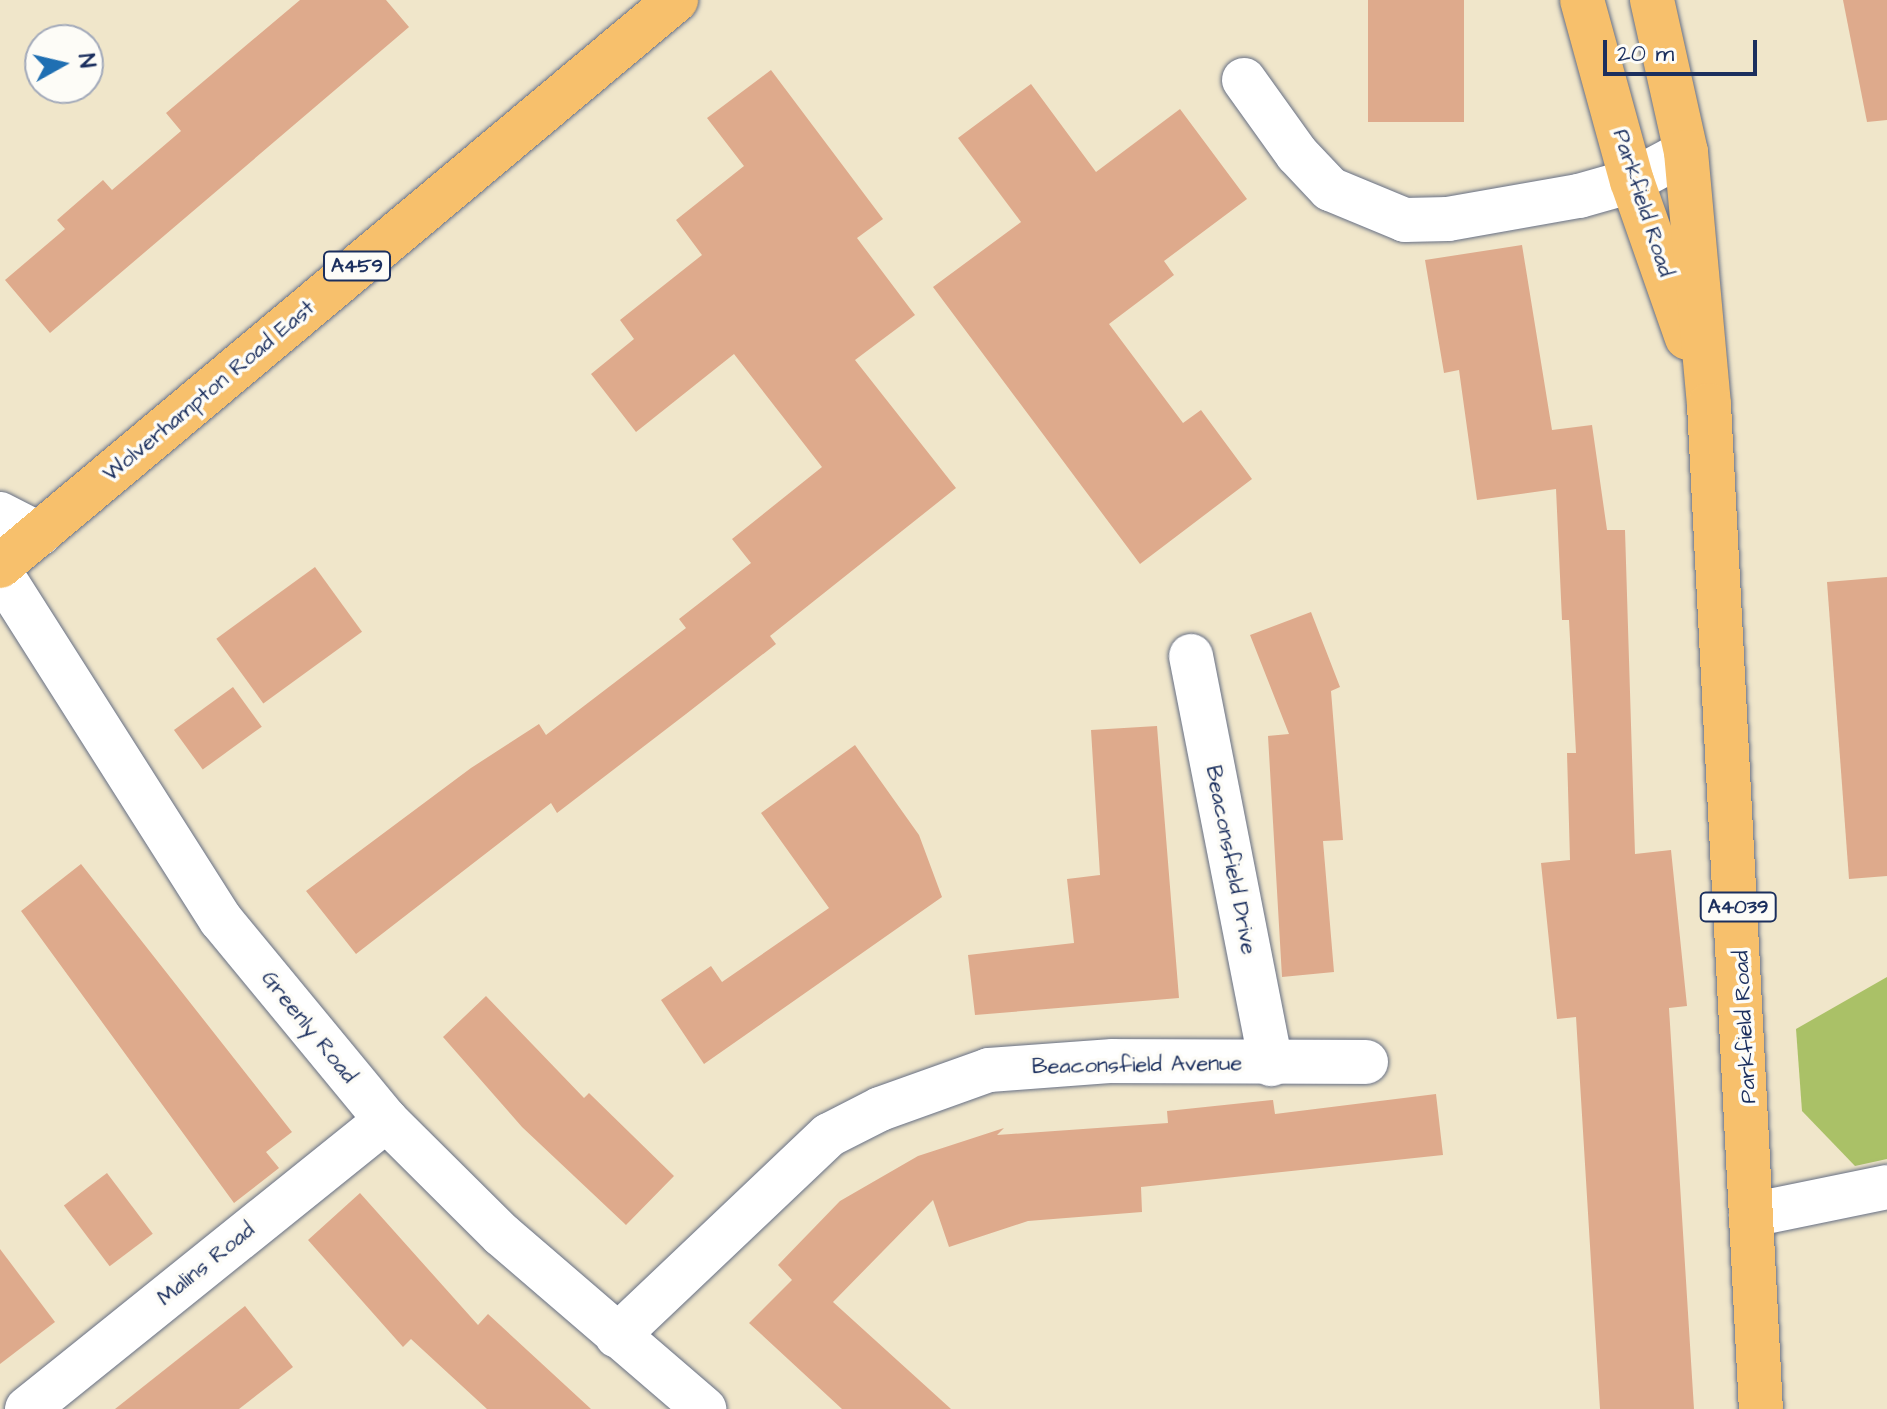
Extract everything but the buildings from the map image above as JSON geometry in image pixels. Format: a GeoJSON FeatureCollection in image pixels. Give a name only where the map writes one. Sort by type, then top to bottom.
{"type":"FeatureCollection","features":[{"type":"Feature","properties":{"kind":"main road","name":"Wolverhampton Road East"},"geometry":{"type":"LineString","coordinates":[[0,566],[676,0]]}},
{"type":"Feature","properties":{"kind":"main road","name":"Parkfield Road"},"geometry":{"type":"LineString","coordinates":[[1582,0],[1632,181],[1709,405]]}},
{"type":"Feature","properties":{"kind":"main road","name":"Parkfield Road"},"geometry":{"type":"LineString","coordinates":[[1652,0],[1686,152],[1709,405],[1761,1409]]}},
{"type":"Feature","properties":{"kind":"street"},"geometry":{"type":"LineString","coordinates":[[1244,80],[1297,154],[1330,189],[1405,220],[1498,211],[1632,181],[1686,152]]}},
{"type":"Feature","properties":{"kind":"street"},"geometry":{"type":"LineString","coordinates":[[0,514],[39,534]]}},
{"type":"Feature","properties":{"kind":"street","name":"Greenly Road"},"geometry":{"type":"LineString","coordinates":[[0,572],[221,920],[386,1120],[502,1235],[704,1409]]}},
{"type":"Feature","properties":{"kind":"street","name":"Beaconsfield Drive"},"geometry":{"type":"LineString","coordinates":[[1191,656],[1271,1064]]}},
{"type":"Feature","properties":{"kind":"street","name":"Beaconsfield Avenue"},"geometry":{"type":"LineString","coordinates":[[617,1336],[829,1135],[880,1109],[989,1070],[1113,1061],[1366,1062]]}},
{"type":"Feature","properties":{"kind":"street","name":"Malins Road"},"geometry":{"type":"LineString","coordinates":[[27,1409],[386,1120]]}},
{"type":"Feature","properties":{"kind":"street"},"geometry":{"type":"LineString","coordinates":[[1751,1215],[1887,1187]]}},
{"type":"Feature","properties":{"kind":"green space"},"geometry":{"type":"Polygon","coordinates":[[[1887,977],[1887,1159],[1855,1166],[1802,1111],[1796,1029],[1887,977]]]}}]}
